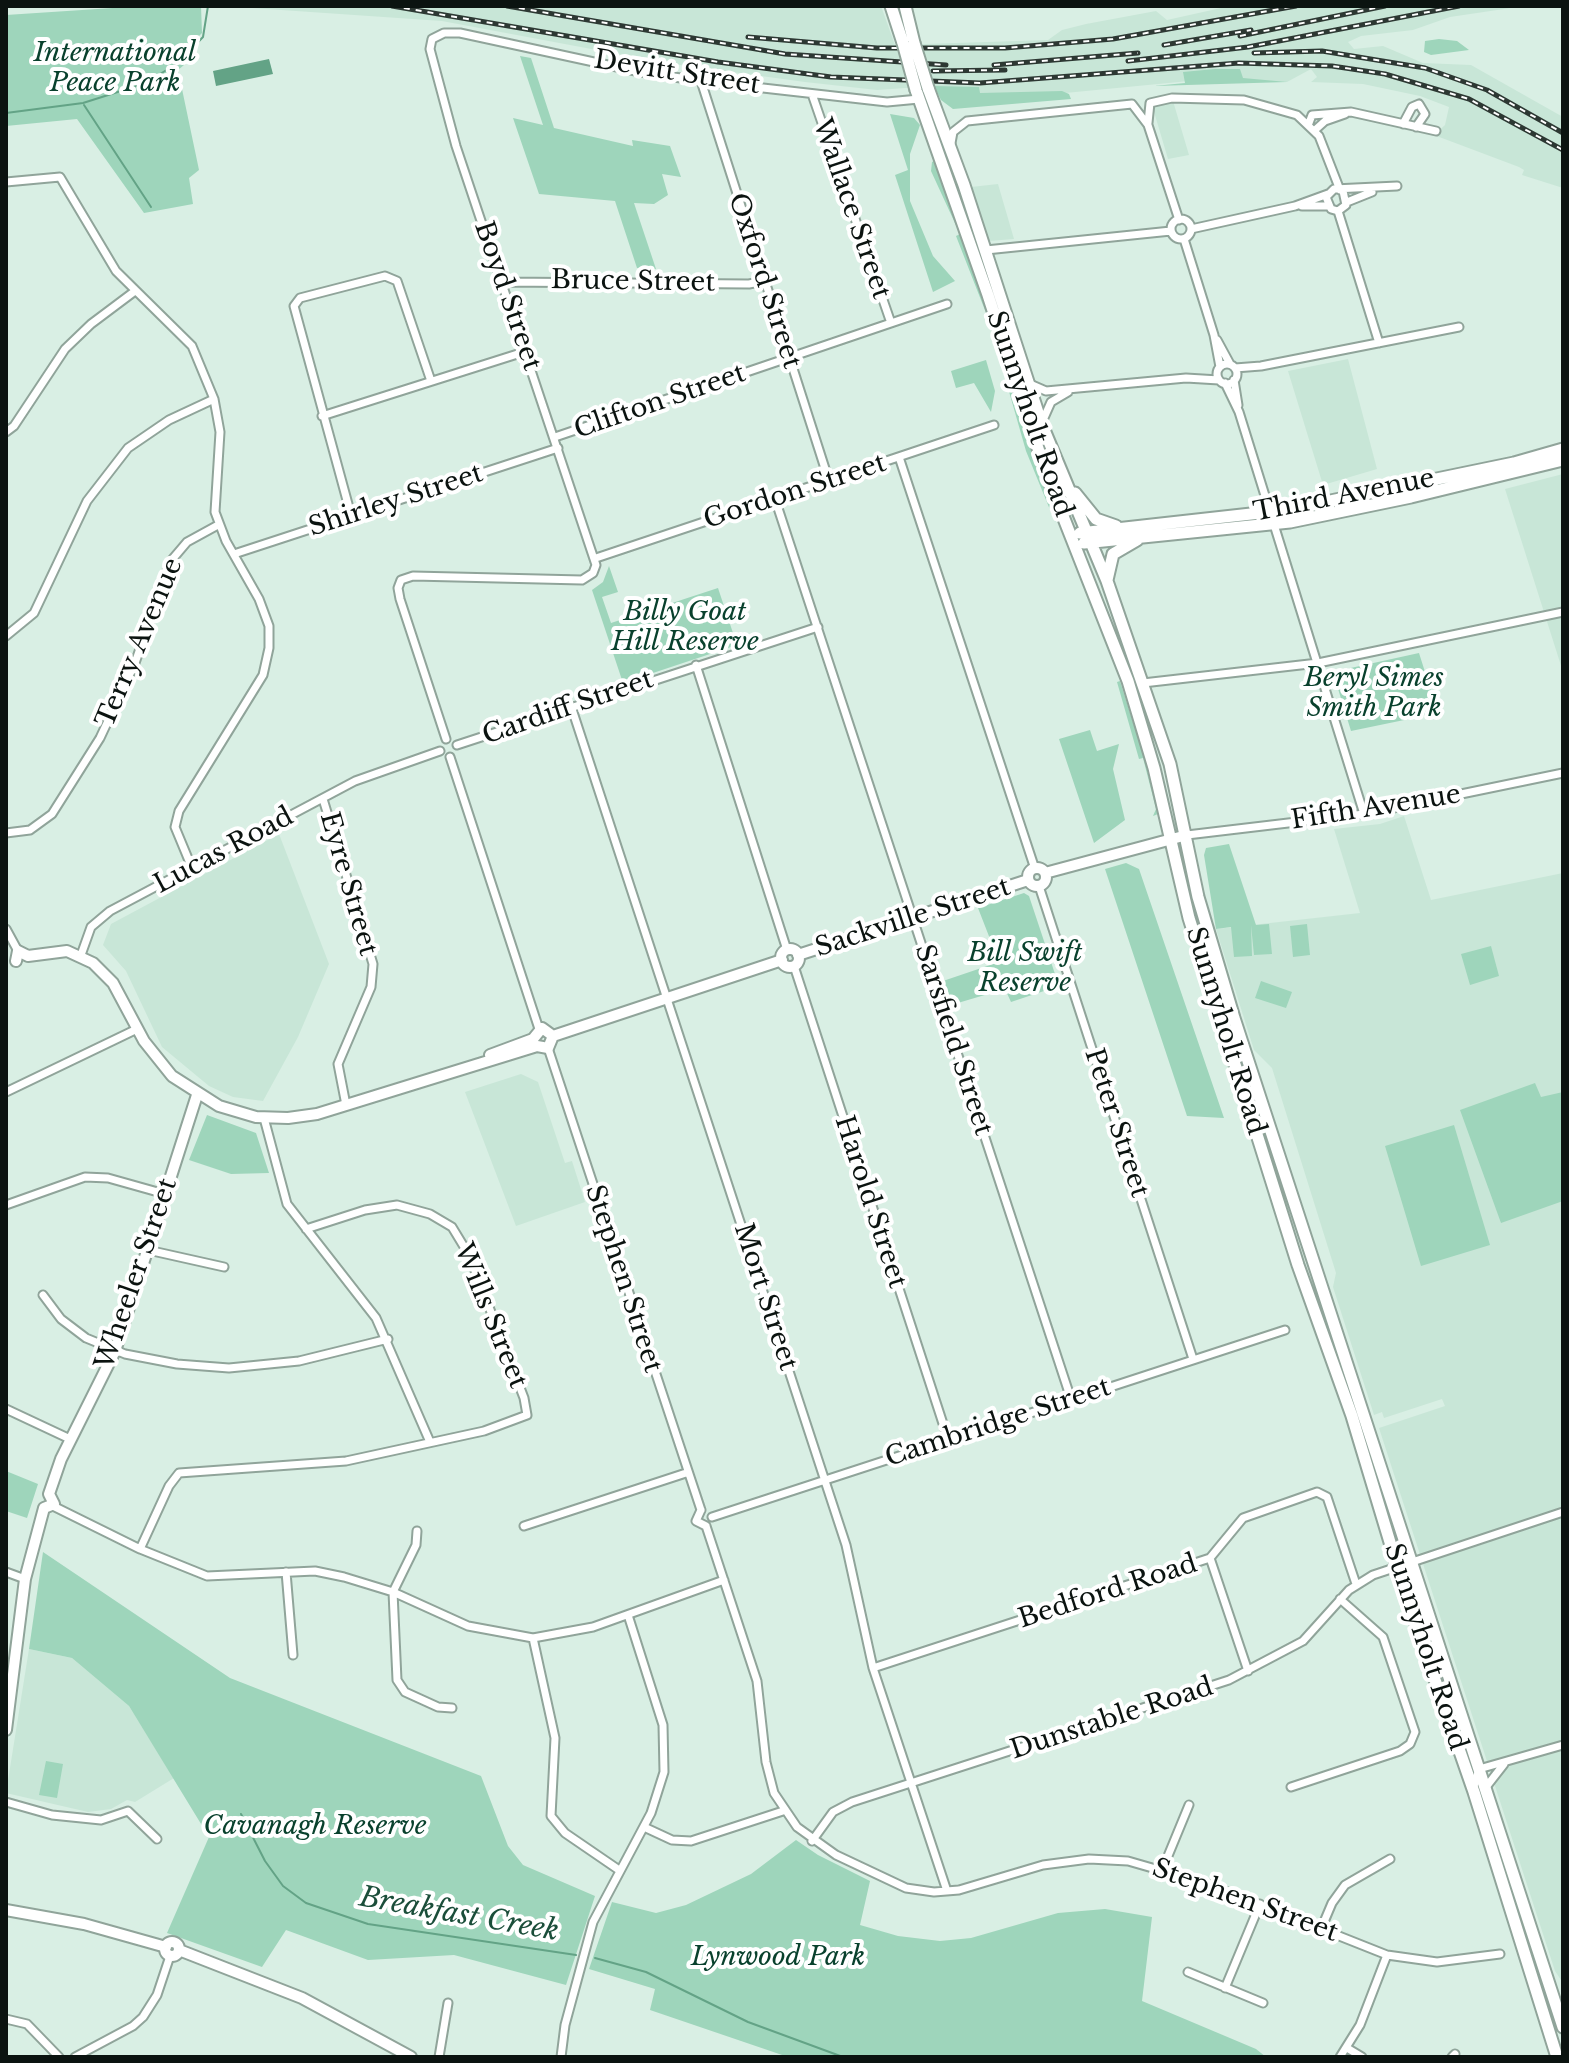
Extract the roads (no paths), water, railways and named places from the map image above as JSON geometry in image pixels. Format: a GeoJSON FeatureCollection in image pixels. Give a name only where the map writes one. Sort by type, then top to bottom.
{"type":"FeatureCollection","features":[{"type":"Feature","properties":{"kind":"main road","name":"Sunnyholt Road"},"geometry":{"type":"LineString","coordinates":[[891,6],[908,43],[921,92],[1046,473],[1128,681],[1154,768],[1168,839],[1189,918],[1298,1265],[1352,1416],[1398,1566],[1563,2027]]}},
{"type":"Feature","properties":{"kind":"main road","name":"Sunnyholt Road"},"geometry":{"type":"LineString","coordinates":[[905,6],[908,43]]}},
{"type":"Feature","properties":{"kind":"main road","name":"Sunnyholt Road"},"geometry":{"type":"LineString","coordinates":[[921,92],[951,146],[1042,425],[1107,581],[1170,764],[1198,897],[1234,1018],[1479,1769],[1480,1790],[1557,2057]]}},
{"type":"Feature","properties":{"kind":"main road","name":"Third Avenue"},"geometry":{"type":"LineString","coordinates":[[1074,541],[1122,528],[1273,519],[1563,449]]}},
{"type":"Feature","properties":{"kind":"main road","name":"Third Avenue"},"geometry":{"type":"LineString","coordinates":[[1088,536],[1149,535],[1273,519],[1427,494],[1563,460]]}},
{"type":"Feature","properties":{"kind":"main road"},"geometry":{"type":"LineString","coordinates":[[1057,465],[1092,515],[1122,528]]}},
{"type":"Feature","properties":{"kind":"main road","name":"Third Avenue"},"geometry":{"type":"LineString","coordinates":[[1107,581],[1115,551],[1149,535]]}},
{"type":"Feature","properties":{"kind":"street","name":"Devitt Street"},"geometry":{"type":"LineString","coordinates":[[437,35],[485,37],[640,72],[701,81],[887,102],[921,92]]}},
{"type":"Feature","properties":{"kind":"street","name":"Boyd Street"},"geometry":{"type":"LineString","coordinates":[[437,35],[430,49],[456,146],[596,558]]}},
{"type":"Feature","properties":{"kind":"street","name":"Oxford Street"},"geometry":{"type":"LineString","coordinates":[[701,81],[829,481]]}},
{"type":"Feature","properties":{"kind":"street","name":"Wallace Street"},"geometry":{"type":"LineString","coordinates":[[812,94],[891,323]]}},
{"type":"Feature","properties":{"kind":"street"},"geometry":{"type":"LineString","coordinates":[[1148,125],[1149,106],[1157,100],[1244,100],[1297,115],[1312,127]]}},
{"type":"Feature","properties":{"kind":"street"},"geometry":{"type":"LineString","coordinates":[[951,146],[953,132],[967,121],[1125,104],[1135,106],[1148,125],[1179,220]]}},
{"type":"Feature","properties":{"kind":"street"},"geometry":{"type":"LineString","coordinates":[[1403,124],[1412,107],[1419,104],[1425,114],[1416,127]]}},
{"type":"Feature","properties":{"kind":"street"},"geometry":{"type":"LineString","coordinates":[[1312,127],[1351,112]]}},
{"type":"Feature","properties":{"kind":"street"},"geometry":{"type":"LineString","coordinates":[[1347,202],[1336,192],[1328,163],[1307,119],[1312,115],[1351,112],[1436,131]]}},
{"type":"Feature","properties":{"kind":"street"},"geometry":{"type":"LineString","coordinates":[[6,182],[54,176],[66,183],[98,246],[135,291],[192,346],[214,399],[220,432],[214,498],[218,525],[259,599],[269,626],[269,648],[263,675],[179,811],[175,827],[192,868]]}},
{"type":"Feature","properties":{"kind":"street"},"geometry":{"type":"LineString","coordinates":[[1184,239],[1191,229],[1295,206],[1336,192],[1397,186]]}},
{"type":"Feature","properties":{"kind":"street"},"geometry":{"type":"LineString","coordinates":[[1338,211],[1347,202],[1382,189]]}},
{"type":"Feature","properties":{"kind":"street"},"geometry":{"type":"LineString","coordinates":[[1328,206],[1336,192]]}},
{"type":"Feature","properties":{"kind":"street"},"geometry":{"type":"LineString","coordinates":[[1295,206],[1328,206],[1338,211],[1379,343]]}},
{"type":"Feature","properties":{"kind":"street"},"geometry":{"type":"LineString","coordinates":[[1179,220],[1188,223],[1191,229]]}},
{"type":"Feature","properties":{"kind":"street"},"geometry":{"type":"LineString","coordinates":[[986,250],[1171,231],[1179,220]]}},
{"type":"Feature","properties":{"kind":"street"},"geometry":{"type":"LineString","coordinates":[[1171,231],[1174,237],[1184,239]]}},
{"type":"Feature","properties":{"kind":"street"},"geometry":{"type":"LineString","coordinates":[[1184,239],[1214,335],[1222,381],[1239,412]]}},
{"type":"Feature","properties":{"kind":"street"},"geometry":{"type":"LineString","coordinates":[[351,515],[294,306],[300,298],[385,276],[397,281],[431,381]]}},
{"type":"Feature","properties":{"kind":"street","name":"Bruce Street"},"geometry":{"type":"LineString","coordinates":[[503,282],[749,284],[764,281]]}},
{"type":"Feature","properties":{"kind":"street"},"geometry":{"type":"LineString","coordinates":[[6,432],[65,349],[91,324],[135,291]]}},
{"type":"Feature","properties":{"kind":"street","name":"Clifton Street"},"geometry":{"type":"LineString","coordinates":[[555,437],[947,304]]}},
{"type":"Feature","properties":{"kind":"street"},"geometry":{"type":"LineString","coordinates":[[1028,382],[1042,391],[1186,378],[1233,366],[1261,366],[1459,327]]}},
{"type":"Feature","properties":{"kind":"street"},"geometry":{"type":"LineString","coordinates":[[1214,335],[1233,366],[1239,412],[1364,814]]}},
{"type":"Feature","properties":{"kind":"street"},"geometry":{"type":"LineString","coordinates":[[322,416],[527,351]]}},
{"type":"Feature","properties":{"kind":"street"},"geometry":{"type":"LineString","coordinates":[[1186,378],[1235,379],[1261,366]]}},
{"type":"Feature","properties":{"kind":"street"},"geometry":{"type":"LineString","coordinates":[[1042,425],[1051,402],[1074,390]]}},
{"type":"Feature","properties":{"kind":"street"},"geometry":{"type":"LineString","coordinates":[[6,636],[34,613],[87,501],[128,448],[169,420],[214,399]]}},
{"type":"Feature","properties":{"kind":"street","name":"Gordon Street"},"geometry":{"type":"LineString","coordinates":[[596,558],[994,425]]}},
{"type":"Feature","properties":{"kind":"street","name":"Shirley Street"},"geometry":{"type":"LineString","coordinates":[[234,554],[558,448]]}},
{"type":"Feature","properties":{"kind":"street"},"geometry":{"type":"LineString","coordinates":[[899,457],[1045,881],[1039,886],[1028,880],[1040,871]]}},
{"type":"Feature","properties":{"kind":"street","name":"Sarsfield Street"},"geometry":{"type":"LineString","coordinates":[[775,499],[1071,1399]]}},
{"type":"Feature","properties":{"kind":"street","name":"Terry Avenue"},"geometry":{"type":"LineString","coordinates":[[6,833],[30,830],[52,814],[100,738],[135,663],[170,562],[187,542],[218,525]]}},
{"type":"Feature","properties":{"kind":"street"},"geometry":{"type":"LineString","coordinates":[[446,739],[441,742],[440,751],[450,757],[457,745],[446,739],[400,599],[398,588],[401,580],[413,576],[582,580],[593,573],[596,558]]}},
{"type":"Feature","properties":{"kind":"street"},"geometry":{"type":"LineString","coordinates":[[1143,683],[1318,663],[1563,612]]}},
{"type":"Feature","properties":{"kind":"street","name":"Cardiff Street"},"geometry":{"type":"LineString","coordinates":[[457,745],[818,627]]}},
{"type":"Feature","properties":{"kind":"street"},"geometry":{"type":"LineString","coordinates":[[696,665],[784,955],[796,960]]}},
{"type":"Feature","properties":{"kind":"street","name":"Mort Street"},"geometry":{"type":"LineString","coordinates":[[571,706],[846,1545],[873,1668],[947,1891]]}},
{"type":"Feature","properties":{"kind":"street","name":"Lucas Road"},"geometry":{"type":"LineString","coordinates":[[81,955],[95,921],[370,774],[440,751]]}},
{"type":"Feature","properties":{"kind":"street","name":"Stephen Street"},"geometry":{"type":"LineString","coordinates":[[450,757],[539,1041],[701,1510],[696,1521],[706,1526],[757,1681],[766,1762],[783,1811],[812,1841],[872,1874],[906,1888],[947,1891],[1067,1861],[1128,1861],[1163,1868],[1387,1955],[1437,1962],[1500,1954]]}},
{"type":"Feature","properties":{"kind":"street","name":"Fifth Avenue"},"geometry":{"type":"LineString","coordinates":[[1187,835],[1364,814],[1563,773]]}},
{"type":"Feature","properties":{"kind":"street","name":"Eyre Street"},"geometry":{"type":"LineString","coordinates":[[323,799],[373,964],[371,987],[338,1064],[346,1105]]}},
{"type":"Feature","properties":{"kind":"street","name":"Sackville Street"},"geometry":{"type":"LineString","coordinates":[[1040,871],[1187,835]]}},
{"type":"Feature","properties":{"kind":"street","name":"Sackville Street"},"geometry":{"type":"LineString","coordinates":[[796,960],[1028,880]]}},
{"type":"Feature","properties":{"kind":"street","name":"Peter Street"},"geometry":{"type":"LineString","coordinates":[[1039,886],[1193,1359]]}},
{"type":"Feature","properties":{"kind":"street"},"geometry":{"type":"LineString","coordinates":[[6,929],[17,959],[58,950],[81,955],[113,983],[137,1029],[166,1070],[197,1095],[230,1110],[264,1118],[296,1118],[346,1105],[539,1041]]}},
{"type":"Feature","properties":{"kind":"street","name":"Sackville Street"},"geometry":{"type":"LineString","coordinates":[[539,1041],[548,1029],[553,1036],[667,999],[784,955]]}},
{"type":"Feature","properties":{"kind":"street","name":"Harold Street"},"geometry":{"type":"LineString","coordinates":[[796,960],[948,1439]]}},
{"type":"Feature","properties":{"kind":"street"},"geometry":{"type":"LineString","coordinates":[[6,1092],[137,1029]]}},
{"type":"Feature","properties":{"kind":"street","name":"Wheeler Street"},"geometry":{"type":"LineString","coordinates":[[48,1507],[54,1499],[49,1494],[70,1439],[115,1351],[197,1095]]}},
{"type":"Feature","properties":{"kind":"street"},"geometry":{"type":"LineString","coordinates":[[140,1549],[169,1486],[179,1473],[346,1461],[430,1442],[388,1339],[287,1204],[264,1118]]}},
{"type":"Feature","properties":{"kind":"street"},"geometry":{"type":"LineString","coordinates":[[6,1205],[85,1177],[108,1178],[165,1194]]}},
{"type":"Feature","properties":{"kind":"street","name":"Wills Street"},"geometry":{"type":"LineString","coordinates":[[306,1229],[365,1210],[397,1205],[430,1214],[452,1227],[469,1255],[524,1398],[527,1415],[484,1431],[430,1442]]}},
{"type":"Feature","properties":{"kind":"street"},"geometry":{"type":"LineString","coordinates":[[148,1250],[224,1267]]}},
{"type":"Feature","properties":{"kind":"street"},"geometry":{"type":"LineString","coordinates":[[43,1295],[74,1331],[115,1351],[177,1364],[229,1368],[299,1361],[388,1339]]}},
{"type":"Feature","properties":{"kind":"street","name":"Cambridge Street"},"geometry":{"type":"LineString","coordinates":[[712,1517],[1285,1330]]}},
{"type":"Feature","properties":{"kind":"street"},"geometry":{"type":"LineString","coordinates":[[6,1409],[70,1439]]}},
{"type":"Feature","properties":{"kind":"street"},"geometry":{"type":"LineString","coordinates":[[524,1526],[686,1473]]}},
{"type":"Feature","properties":{"kind":"street","name":"Bedford Road"},"geometry":{"type":"LineString","coordinates":[[873,1668],[1210,1558],[1243,1518],[1322,1492],[1334,1514],[1356,1584]]}},
{"type":"Feature","properties":{"kind":"street"},"geometry":{"type":"LineString","coordinates":[[6,1730],[25,1579],[48,1507],[207,1576],[286,1572],[329,1574],[393,1592],[468,1626],[533,1638],[563,1635],[724,1580]]}},
{"type":"Feature","properties":{"kind":"street"},"geometry":{"type":"LineString","coordinates":[[701,1510],[708,1511],[712,1517],[706,1526]]}},
{"type":"Feature","properties":{"kind":"street","name":"Dunstable Road"},"geometry":{"type":"LineString","coordinates":[[812,1841],[833,1812],[842,1806],[1201,1692],[1303,1641],[1356,1584],[1398,1566],[1563,1512]]}},
{"type":"Feature","properties":{"kind":"street"},"geometry":{"type":"LineString","coordinates":[[417,1531],[416,1545],[393,1592],[399,1687],[438,1707],[452,1708]]}},
{"type":"Feature","properties":{"kind":"street"},"geometry":{"type":"LineString","coordinates":[[1210,1558],[1248,1671]]}},
{"type":"Feature","properties":{"kind":"street"},"geometry":{"type":"LineString","coordinates":[[6,1572],[25,1579]]}},
{"type":"Feature","properties":{"kind":"street"},"geometry":{"type":"LineString","coordinates":[[286,1572],[293,1655]]}},
{"type":"Feature","properties":{"kind":"street"},"geometry":{"type":"LineString","coordinates":[[1291,1787],[1400,1751],[1410,1744],[1415,1732],[1383,1637],[1340,1599]]}},
{"type":"Feature","properties":{"kind":"street"},"geometry":{"type":"LineString","coordinates":[[561,2057],[588,1937],[619,1870],[644,1827],[662,1783],[665,1750],[658,1705],[628,1615]]}},
{"type":"Feature","properties":{"kind":"street"},"geometry":{"type":"LineString","coordinates":[[533,1638],[555,1738],[551,1816],[565,1833],[619,1870]]}},
{"type":"Feature","properties":{"kind":"street"},"geometry":{"type":"LineString","coordinates":[[1479,1769],[1563,1745]]}},
{"type":"Feature","properties":{"kind":"street"},"geometry":{"type":"LineString","coordinates":[[1480,1790],[1504,1764]]}},
{"type":"Feature","properties":{"kind":"street"},"geometry":{"type":"LineString","coordinates":[[6,1802],[60,1817],[101,1820],[127,1811],[157,1839]]}},
{"type":"Feature","properties":{"kind":"street"},"geometry":{"type":"LineString","coordinates":[[1163,1868],[1189,1805]]}},
{"type":"Feature","properties":{"kind":"street"},"geometry":{"type":"LineString","coordinates":[[644,1827],[672,1840],[691,1841],[783,1811]]}},
{"type":"Feature","properties":{"kind":"street"},"geometry":{"type":"LineString","coordinates":[[1321,1929],[1332,1903],[1345,1885],[1390,1859]]}},
{"type":"Feature","properties":{"kind":"street"},"geometry":{"type":"LineString","coordinates":[[1225,1988],[1260,1904]]}},
{"type":"Feature","properties":{"kind":"street"},"geometry":{"type":"LineString","coordinates":[[6,1910],[84,1924],[172,1951],[312,2002],[411,2057]]}},
{"type":"Feature","properties":{"kind":"street"},"geometry":{"type":"LineString","coordinates":[[75,2057],[133,2026],[143,2017],[157,1995],[172,1951]]}},
{"type":"Feature","properties":{"kind":"street"},"geometry":{"type":"LineString","coordinates":[[1340,2057],[1347,2048],[1387,1955]]}},
{"type":"Feature","properties":{"kind":"street"},"geometry":{"type":"LineString","coordinates":[[1188,1972],[1263,2003]]}},
{"type":"Feature","properties":{"kind":"street"},"geometry":{"type":"LineString","coordinates":[[439,2057],[448,2003]]}},
{"type":"Feature","properties":{"kind":"street"},"geometry":{"type":"LineString","coordinates":[[6,2019],[27,2024],[59,2057]]}},
{"type":"Feature","properties":{"kind":"street"},"geometry":{"type":"LineString","coordinates":[[1347,2048],[1362,2057]]}},
{"type":"Feature","properties":{"kind":"waterway"},"geometry":{"type":"LineString","coordinates":[[6,113],[83,103],[146,83],[179,62],[203,37],[208,6]]}},
{"type":"Feature","properties":{"kind":"waterway"},"geometry":{"type":"LineString","coordinates":[[84,105],[151,207]]}},
{"type":"Feature","properties":{"kind":"waterway","name":"Breakfast Creek"},"geometry":{"type":"LineString","coordinates":[[241,1814],[265,1861],[283,1886],[306,1903],[368,1924],[576,1955]]}},
{"type":"Feature","properties":{"kind":"waterway","name":"Breakfast Creek"},"geometry":{"type":"LineString","coordinates":[[595,1958],[646,1972],[748,2022],[843,2057]]}},
{"type":"Feature","properties":{"kind":"railway"},"geometry":{"type":"LineString","coordinates":[[392,6],[718,62],[831,77],[980,83],[1239,63],[1332,66],[1385,74],[1469,99],[1563,150]]}},
{"type":"Feature","properties":{"kind":"railway"},"geometry":{"type":"LineString","coordinates":[[507,6],[785,54],[946,65]]}},
{"type":"Feature","properties":{"kind":"railway"},"geometry":{"type":"LineString","coordinates":[[748,37],[877,48],[1005,48],[1113,39],[1296,6]]}},
{"type":"Feature","properties":{"kind":"railway"},"geometry":{"type":"LineString","coordinates":[[1240,36],[1385,6]]}},
{"type":"Feature","properties":{"kind":"railway"},"geometry":{"type":"LineString","coordinates":[[1128,61],[1248,47],[1459,6]]}},
{"type":"Feature","properties":{"kind":"railway"},"geometry":{"type":"LineString","coordinates":[[1164,45],[1251,30]]}},
{"type":"Feature","properties":{"kind":"railway"},"geometry":{"type":"LineString","coordinates":[[1254,53],[1322,51],[1425,68],[1487,90],[1563,133]]}},
{"type":"Feature","properties":{"kind":"railway"},"geometry":{"type":"LineString","coordinates":[[994,65],[1138,53]]}},
{"type":"Feature","properties":{"kind":"railway"},"geometry":{"type":"LineString","coordinates":[[933,71],[1005,70]]}},
{"type":"Feature","properties":{"kind":"park label","name":"International Peace Park"},"geometry":{"type":"Point","coordinates":[115,69]}},
{"type":"Feature","properties":{"kind":"park label","name":"Billy Goat Hill Reserve"},"geometry":{"type":"Point","coordinates":[685,628]}},
{"type":"Feature","properties":{"kind":"park label","name":"Beryl Simes Smith Park"},"geometry":{"type":"Point","coordinates":[1374,694]}},
{"type":"Feature","properties":{"kind":"park label","name":"Bill Swift Reserve"},"geometry":{"type":"Point","coordinates":[1025,969]}},
{"type":"Feature","properties":{"kind":"park label","name":"Cavanagh Reserve"},"geometry":{"type":"Point","coordinates":[315,1827]}},
{"type":"Feature","properties":{"kind":"park label","name":"Lynwood Park"},"geometry":{"type":"Point","coordinates":[778,1958]}}]}
